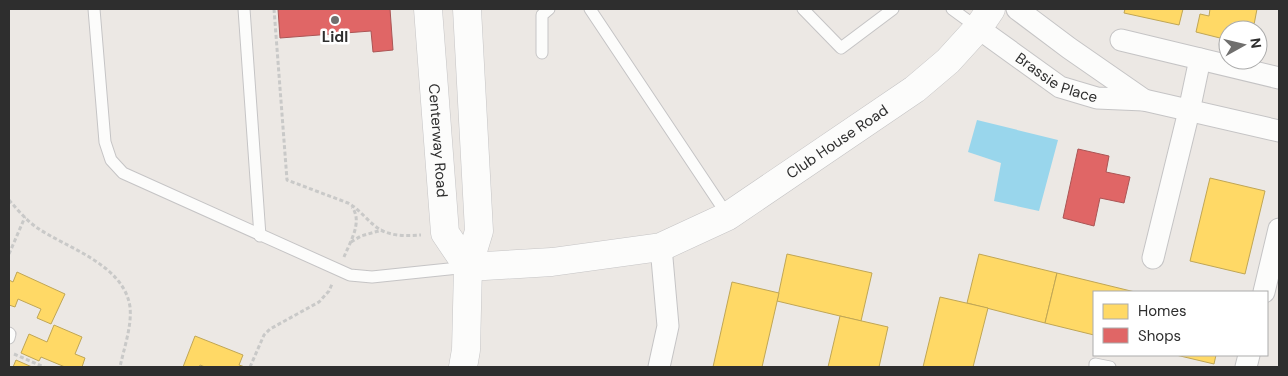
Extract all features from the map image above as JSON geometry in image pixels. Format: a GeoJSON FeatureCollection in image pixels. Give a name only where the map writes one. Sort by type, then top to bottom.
{"type":"FeatureCollection","features":[{"type":"Feature","properties":{"kind":"street","name":"Centerway Road"},"geometry":{"type":"LineString","coordinates":[[428,9],[445,233],[468,267]]}},
{"type":"Feature","properties":{"kind":"street"},"geometry":{"type":"LineString","coordinates":[[464,367],[468,267],[478,231],[466,9]]}},
{"type":"Feature","properties":{"kind":"street","name":"Brassie Place"},"geometry":{"type":"LineString","coordinates":[[1017,9],[1144,100]]}},
{"type":"Feature","properties":{"kind":"street","name":"Club House Road"},"geometry":{"type":"LineString","coordinates":[[468,267],[513,266],[552,262],[661,247],[728,216],[915,89],[948,61],[984,19]]}},
{"type":"Feature","properties":{"kind":"street","name":"Brassie Place"},"geometry":{"type":"LineString","coordinates":[[984,19],[1060,87],[1097,98],[1144,100],[1279,131]]}},
{"type":"Feature","properties":{"kind":"street"},"geometry":{"type":"LineString","coordinates":[[1121,40],[1279,78]]}},
{"type":"Feature","properties":{"kind":"street"},"geometry":{"type":"LineString","coordinates":[[1152,258],[1200,59]]}},
{"type":"Feature","properties":{"kind":"street"},"geometry":{"type":"LineString","coordinates":[[1264,291],[1279,229]]}},
{"type":"Feature","properties":{"kind":"street"},"geometry":{"type":"LineString","coordinates":[[659,367],[668,326],[661,247]]}},
{"type":"Feature","properties":{"kind":"lane"},"geometry":{"type":"LineString","coordinates":[[94,9],[106,148],[114,165],[123,173],[260,236],[356,277],[468,267]]}},
{"type":"Feature","properties":{"kind":"lane"},"geometry":{"type":"LineString","coordinates":[[244,9],[260,236]]}},
{"type":"Feature","properties":{"kind":"lane"},"geometry":{"type":"LineString","coordinates":[[542,53],[542,15],[549,9]]}},
{"type":"Feature","properties":{"kind":"lane"},"geometry":{"type":"LineString","coordinates":[[590,9],[728,216]]}},
{"type":"Feature","properties":{"kind":"lane"},"geometry":{"type":"LineString","coordinates":[[803,9],[841,48],[893,9]]}},
{"type":"Feature","properties":{"kind":"lane"},"geometry":{"type":"LineString","coordinates":[[952,9],[984,19]]}},
{"type":"Feature","properties":{"kind":"lane"},"geometry":{"type":"LineString","coordinates":[[9,333],[9,338]]}},
{"type":"Feature","properties":{"kind":"lane"},"geometry":{"type":"LineString","coordinates":[[1095,367],[1096,364],[1110,367]]}},
{"type":"Feature","properties":{"kind":"path"},"geometry":{"type":"LineString","coordinates":[[274,9],[287,180],[348,203],[377,228],[382,230],[404,236],[426,234]]}},
{"type":"Feature","properties":{"kind":"path"},"geometry":{"type":"LineString","coordinates":[[9,200],[42,231],[89,256],[116,279],[122,287],[127,296],[130,314],[120,367]]}},
{"type":"Feature","properties":{"kind":"path"},"geometry":{"type":"LineString","coordinates":[[342,261],[356,228],[357,217],[354,209],[348,203]]}},
{"type":"Feature","properties":{"kind":"path"},"geometry":{"type":"LineString","coordinates":[[9,254],[25,217]]}},
{"type":"Feature","properties":{"kind":"path"},"geometry":{"type":"LineString","coordinates":[[350,242],[382,230]]}},
{"type":"Feature","properties":{"kind":"path"},"geometry":{"type":"LineString","coordinates":[[250,367],[264,335],[270,328],[319,302],[329,291],[333,281]]}},
{"type":"Feature","properties":{"kind":"path"},"geometry":{"type":"LineString","coordinates":[[14,354],[44,367]]}},
{"type":"Feature","properties":{"kind":"water"},"geometry":{"type":"Polygon","coordinates":[[[977,120],[1058,140],[1039,211],[994,201],[1001,163],[968,152],[977,120]]]}},
{"type":"Feature","properties":{"kind":"building: Homes"},"geometry":{"type":"Polygon","coordinates":[[[1125,9],[1183,9],[1179,25],[1124,13],[1125,9]]]}},
{"type":"Feature","properties":{"kind":"building: Homes"},"geometry":{"type":"Polygon","coordinates":[[[1210,9],[1257,9],[1255,20],[1218,20],[1218,38],[1196,32],[1200,14],[1209,16],[1210,9]]]}},
{"type":"Feature","properties":{"kind":"building: Homes"},"geometry":{"type":"Polygon","coordinates":[[[1210,178],[1265,191],[1245,274],[1190,261],[1210,178]]]}},
{"type":"Feature","properties":{"kind":"building: Homes"},"geometry":{"type":"Polygon","coordinates":[[[787,254],[872,273],[861,321],[777,301],[787,254]]]}},
{"type":"Feature","properties":{"kind":"building: Homes"},"geometry":{"type":"Polygon","coordinates":[[[979,254],[1057,273],[1045,323],[967,303],[979,254]]]}},
{"type":"Feature","properties":{"kind":"building: Homes"},"geometry":{"type":"Polygon","coordinates":[[[17,272],[65,294],[51,324],[37,318],[41,309],[18,299],[15,307],[9,305],[9,280],[13,282],[17,272]]]}},
{"type":"Feature","properties":{"kind":"building: Homes"},"geometry":{"type":"Polygon","coordinates":[[[1057,273],[1131,291],[1093,291],[1093,335],[1045,323],[1057,273]]]}},
{"type":"Feature","properties":{"kind":"building: Homes"},"geometry":{"type":"Polygon","coordinates":[[[732,282],[779,293],[762,367],[713,367],[732,282]]]}},
{"type":"Feature","properties":{"kind":"building: Homes"},"geometry":{"type":"Polygon","coordinates":[[[940,297],[988,308],[973,367],[923,367],[940,297]]]}},
{"type":"Feature","properties":{"kind":"building: Homes"},"geometry":{"type":"Polygon","coordinates":[[[840,316],[888,327],[879,367],[828,367],[840,316]]]}},
{"type":"Feature","properties":{"kind":"building: Homes"},"geometry":{"type":"Polygon","coordinates":[[[54,325],[82,337],[75,354],[85,358],[82,367],[65,367],[41,357],[39,361],[21,353],[29,334],[47,342],[54,325]]]}},
{"type":"Feature","properties":{"kind":"building: Homes"},"geometry":{"type":"Polygon","coordinates":[[[195,336],[243,355],[239,365],[245,367],[205,367],[200,365],[199,367],[183,367],[195,336]]]}},
{"type":"Feature","properties":{"kind":"building: Homes"},"geometry":{"type":"Polygon","coordinates":[[[1180,356],[1216,356],[1214,364],[1180,356]]]}},
{"type":"Feature","properties":{"kind":"building: Homes"},"geometry":{"type":"Polygon","coordinates":[[[16,360],[32,367],[13,367],[16,360]]]}},
{"type":"Feature","properties":{"kind":"building: Shops","name":"Lidl"},"geometry":{"type":"Polygon","coordinates":[[[278,9],[390,9],[393,50],[373,52],[371,31],[280,38],[278,9]]]}},
{"type":"Feature","properties":{"kind":"building: Shops"},"geometry":{"type":"Polygon","coordinates":[[[1078,149],[1109,156],[1106,172],[1130,177],[1124,203],[1100,198],[1094,226],[1063,218],[1078,149]]]}},
{"type":"Feature","properties":{"kind":"place","name":"Lidl"},"geometry":{"type":"Point","coordinates":[335,20]}}]}
